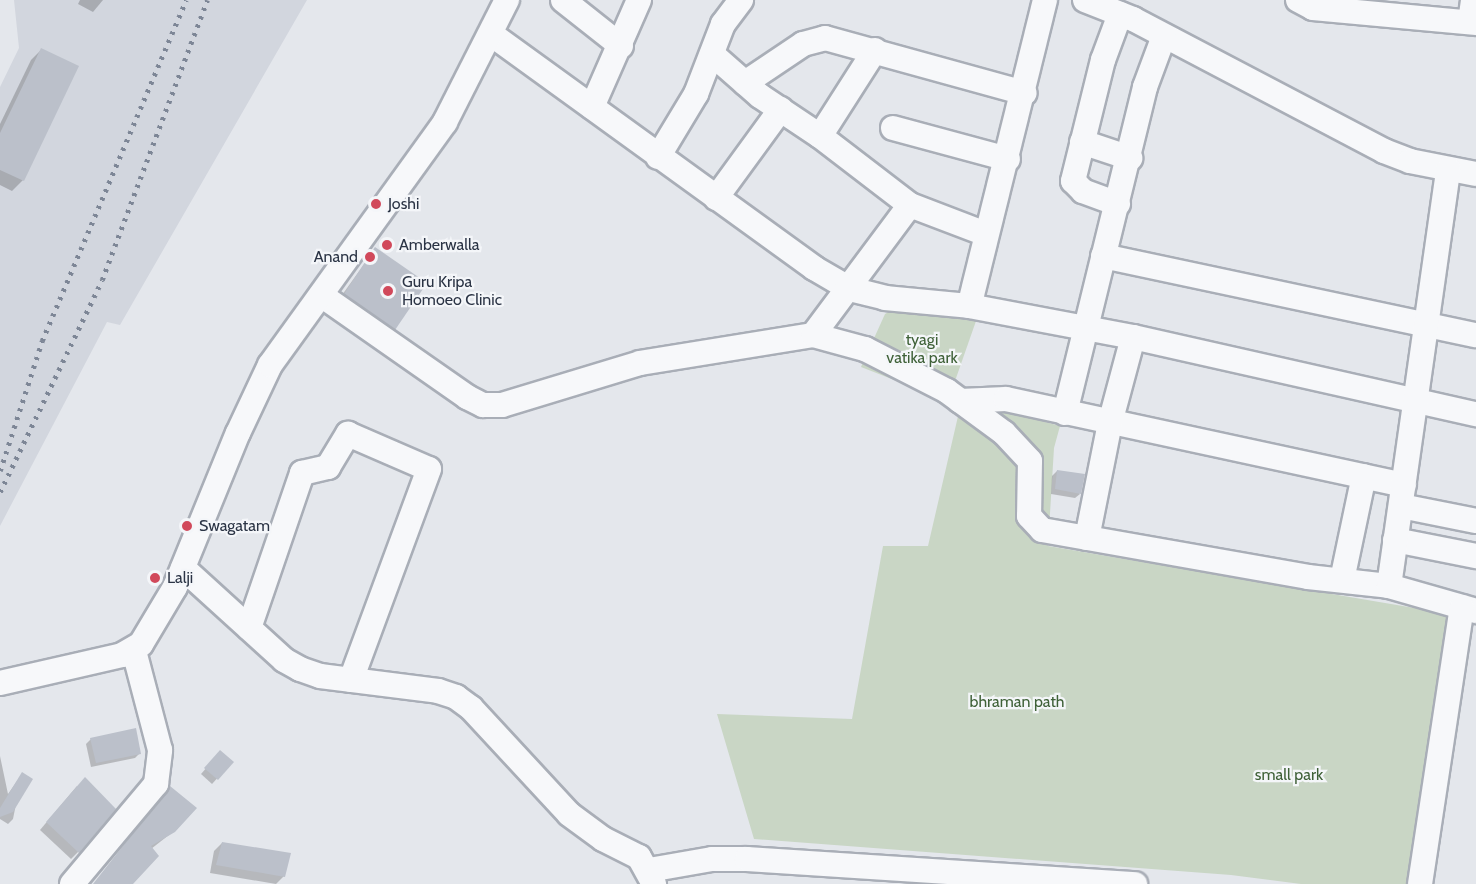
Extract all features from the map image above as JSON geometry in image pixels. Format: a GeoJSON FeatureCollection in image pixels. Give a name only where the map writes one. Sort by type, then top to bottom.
{"type":"FeatureCollection","features":[{"type":"Feature","properties":{"kind":"street"},"geometry":{"type":"LineString","coordinates":[[0,683],[134,651],[170,597],[238,433],[270,365],[445,122],[507,0]]}},
{"type":"Feature","properties":{"kind":"street"},"geometry":{"type":"LineString","coordinates":[[563,0],[621,46]]}},
{"type":"Feature","properties":{"kind":"street"},"geometry":{"type":"LineString","coordinates":[[592,107],[621,46],[639,0]]}},
{"type":"Feature","properties":{"kind":"street"},"geometry":{"type":"LineString","coordinates":[[658,157],[696,94],[728,14],[741,0]]}},
{"type":"Feature","properties":{"kind":"street"},"geometry":{"type":"LineString","coordinates":[[969,306],[986,234],[1025,93],[1045,0]]}},
{"type":"Feature","properties":{"kind":"street"},"geometry":{"type":"LineString","coordinates":[[1085,0],[1131,11],[1164,36],[1384,152],[1476,174]]}},
{"type":"Feature","properties":{"kind":"street"},"geometry":{"type":"LineString","coordinates":[[1298,0],[1313,8],[1473,15]]}},
{"type":"Feature","properties":{"kind":"street"},"geometry":{"type":"LineString","coordinates":[[1118,204],[1076,187],[1073,181],[1082,142],[1131,11]]}},
{"type":"Feature","properties":{"kind":"street"},"geometry":{"type":"LineString","coordinates":[[491,34],[814,268],[850,289],[885,298],[969,306],[1133,337],[1476,414]]}},
{"type":"Feature","properties":{"kind":"street"},"geometry":{"type":"LineString","coordinates":[[1065,413],[1103,256],[1130,158],[1145,87],[1164,36]]}},
{"type":"Feature","properties":{"kind":"street"},"geometry":{"type":"LineString","coordinates":[[745,83],[814,38],[838,39],[1025,93]]}},
{"type":"Feature","properties":{"kind":"street"},"geometry":{"type":"LineString","coordinates":[[820,136],[875,50]]}},
{"type":"Feature","properties":{"kind":"street"},"geometry":{"type":"LineString","coordinates":[[712,54],[745,83],[820,136],[910,205],[986,234]]}},
{"type":"Feature","properties":{"kind":"street"},"geometry":{"type":"LineString","coordinates":[[716,198],[781,109]]}},
{"type":"Feature","properties":{"kind":"street"},"geometry":{"type":"LineString","coordinates":[[893,128],[1008,159]]}},
{"type":"Feature","properties":{"kind":"street"},"geometry":{"type":"LineString","coordinates":[[1082,142],[1130,158]]}},
{"type":"Feature","properties":{"kind":"street"},"geometry":{"type":"LineString","coordinates":[[1389,586],[1448,169]]}},
{"type":"Feature","properties":{"kind":"street"},"geometry":{"type":"LineString","coordinates":[[813,335],[850,289],[910,205]]}},
{"type":"Feature","properties":{"kind":"street"},"geometry":{"type":"LineString","coordinates":[[1103,256],[1476,335]]}},
{"type":"Feature","properties":{"kind":"street"},"geometry":{"type":"LineString","coordinates":[[321,295],[483,405],[502,405],[639,363],[813,335],[865,349],[960,401],[1004,433],[1027,456],[1031,521],[1042,530],[1389,586],[1469,609],[1420,884]]}},
{"type":"Feature","properties":{"kind":"street"},"geometry":{"type":"LineString","coordinates":[[1087,538],[1110,423],[1133,337]]}},
{"type":"Feature","properties":{"kind":"street"},"geometry":{"type":"LineString","coordinates":[[960,401],[1006,399],[1364,476],[1402,496],[1476,521]]}},
{"type":"Feature","properties":{"kind":"street"},"geometry":{"type":"LineString","coordinates":[[249,628],[302,472],[328,467],[348,434],[429,469],[351,680]]}},
{"type":"Feature","properties":{"kind":"street"},"geometry":{"type":"LineString","coordinates":[[1342,580],[1364,476]]}},
{"type":"Feature","properties":{"kind":"street"},"geometry":{"type":"LineString","coordinates":[[1395,540],[1476,556]]}},
{"type":"Feature","properties":{"kind":"street"},"geometry":{"type":"LineString","coordinates":[[183,568],[249,628],[300,669],[351,680],[438,691],[456,697],[471,708],[569,814],[603,839],[639,857],[651,877],[712,859],[1135,884]]}},
{"type":"Feature","properties":{"kind":"street"},"geometry":{"type":"LineString","coordinates":[[72,884],[156,783],[160,750],[134,651]]}},
{"type":"Feature","properties":{"kind":"shaded area"},"geometry":{"type":"Polygon","coordinates":[[[14,0],[307,0],[120,325],[107,322],[0,526],[0,87],[19,48],[14,0]]]}},
{"type":"Feature","properties":{"kind":"green space","name":"tyagi vatika park"},"geometry":{"type":"Polygon","coordinates":[[[903,304],[976,321],[948,401],[861,367],[885,314],[903,304]]]}},
{"type":"Feature","properties":{"kind":"green space","name":"bhraman path"},"geometry":{"type":"Polygon","coordinates":[[[962,399],[1060,426],[1054,448],[1048,546],[1450,614],[1420,884],[1301,884],[1231,875],[754,839],[717,714],[852,719],[883,546],[928,546],[962,399]]]}},
{"type":"Feature","properties":{"kind":"building"},"geometry":{"type":"Polygon","coordinates":[[[41,48],[79,66],[24,181],[0,170],[0,133],[41,48]]]}},
{"type":"Feature","properties":{"kind":"building"},"geometry":{"type":"Polygon","coordinates":[[[375,247],[427,283],[395,330],[344,294],[375,247]]]}},
{"type":"Feature","properties":{"kind":"building"},"geometry":{"type":"Polygon","coordinates":[[[1057,470],[1085,474],[1081,494],[1055,489],[1057,470]]]}},
{"type":"Feature","properties":{"kind":"building"},"geometry":{"type":"Polygon","coordinates":[[[136,728],[141,754],[96,763],[90,738],[136,728]]]}},
{"type":"Feature","properties":{"kind":"building"},"geometry":{"type":"Polygon","coordinates":[[[220,750],[234,762],[218,780],[204,768],[220,750]]]}},
{"type":"Feature","properties":{"kind":"building"},"geometry":{"type":"Polygon","coordinates":[[[22,772],[33,779],[13,812],[0,817],[0,808],[22,772]]]}},
{"type":"Feature","properties":{"kind":"building"},"geometry":{"type":"Polygon","coordinates":[[[85,777],[116,809],[79,853],[46,822],[85,777]]]}},
{"type":"Feature","properties":{"kind":"building"},"geometry":{"type":"Polygon","coordinates":[[[170,786],[197,808],[175,832],[151,846],[159,856],[133,884],[93,884],[170,786]]]}},
{"type":"Feature","properties":{"kind":"building"},"geometry":{"type":"Polygon","coordinates":[[[222,842],[291,853],[285,877],[216,865],[222,842]]]}},
{"type":"Feature","properties":{"kind":"railway"},"geometry":{"type":"LineString","coordinates":[[0,471],[42,341],[186,0]]}},
{"type":"Feature","properties":{"kind":"railway"},"geometry":{"type":"LineString","coordinates":[[0,492],[102,280],[207,0]]}},
{"type":"Feature","properties":{"kind":"place","name":"Joshi"},"geometry":{"type":"Point","coordinates":[376,204]}},
{"type":"Feature","properties":{"kind":"place","name":"Amberwalla"},"geometry":{"type":"Point","coordinates":[387,245]}},
{"type":"Feature","properties":{"kind":"place","name":"Anand"},"geometry":{"type":"Point","coordinates":[370,257]}},
{"type":"Feature","properties":{"kind":"place","name":"Guru Kripa Homoeo Clinic"},"geometry":{"type":"Point","coordinates":[388,291]}},
{"type":"Feature","properties":{"kind":"place","name":"Swagatam"},"geometry":{"type":"Point","coordinates":[187,526]}},
{"type":"Feature","properties":{"kind":"place","name":"Lalji"},"geometry":{"type":"Point","coordinates":[155,578]}},
{"type":"Feature","properties":{"kind":"park label","name":"small park"},"geometry":{"type":"Point","coordinates":[1289,775]}}]}
